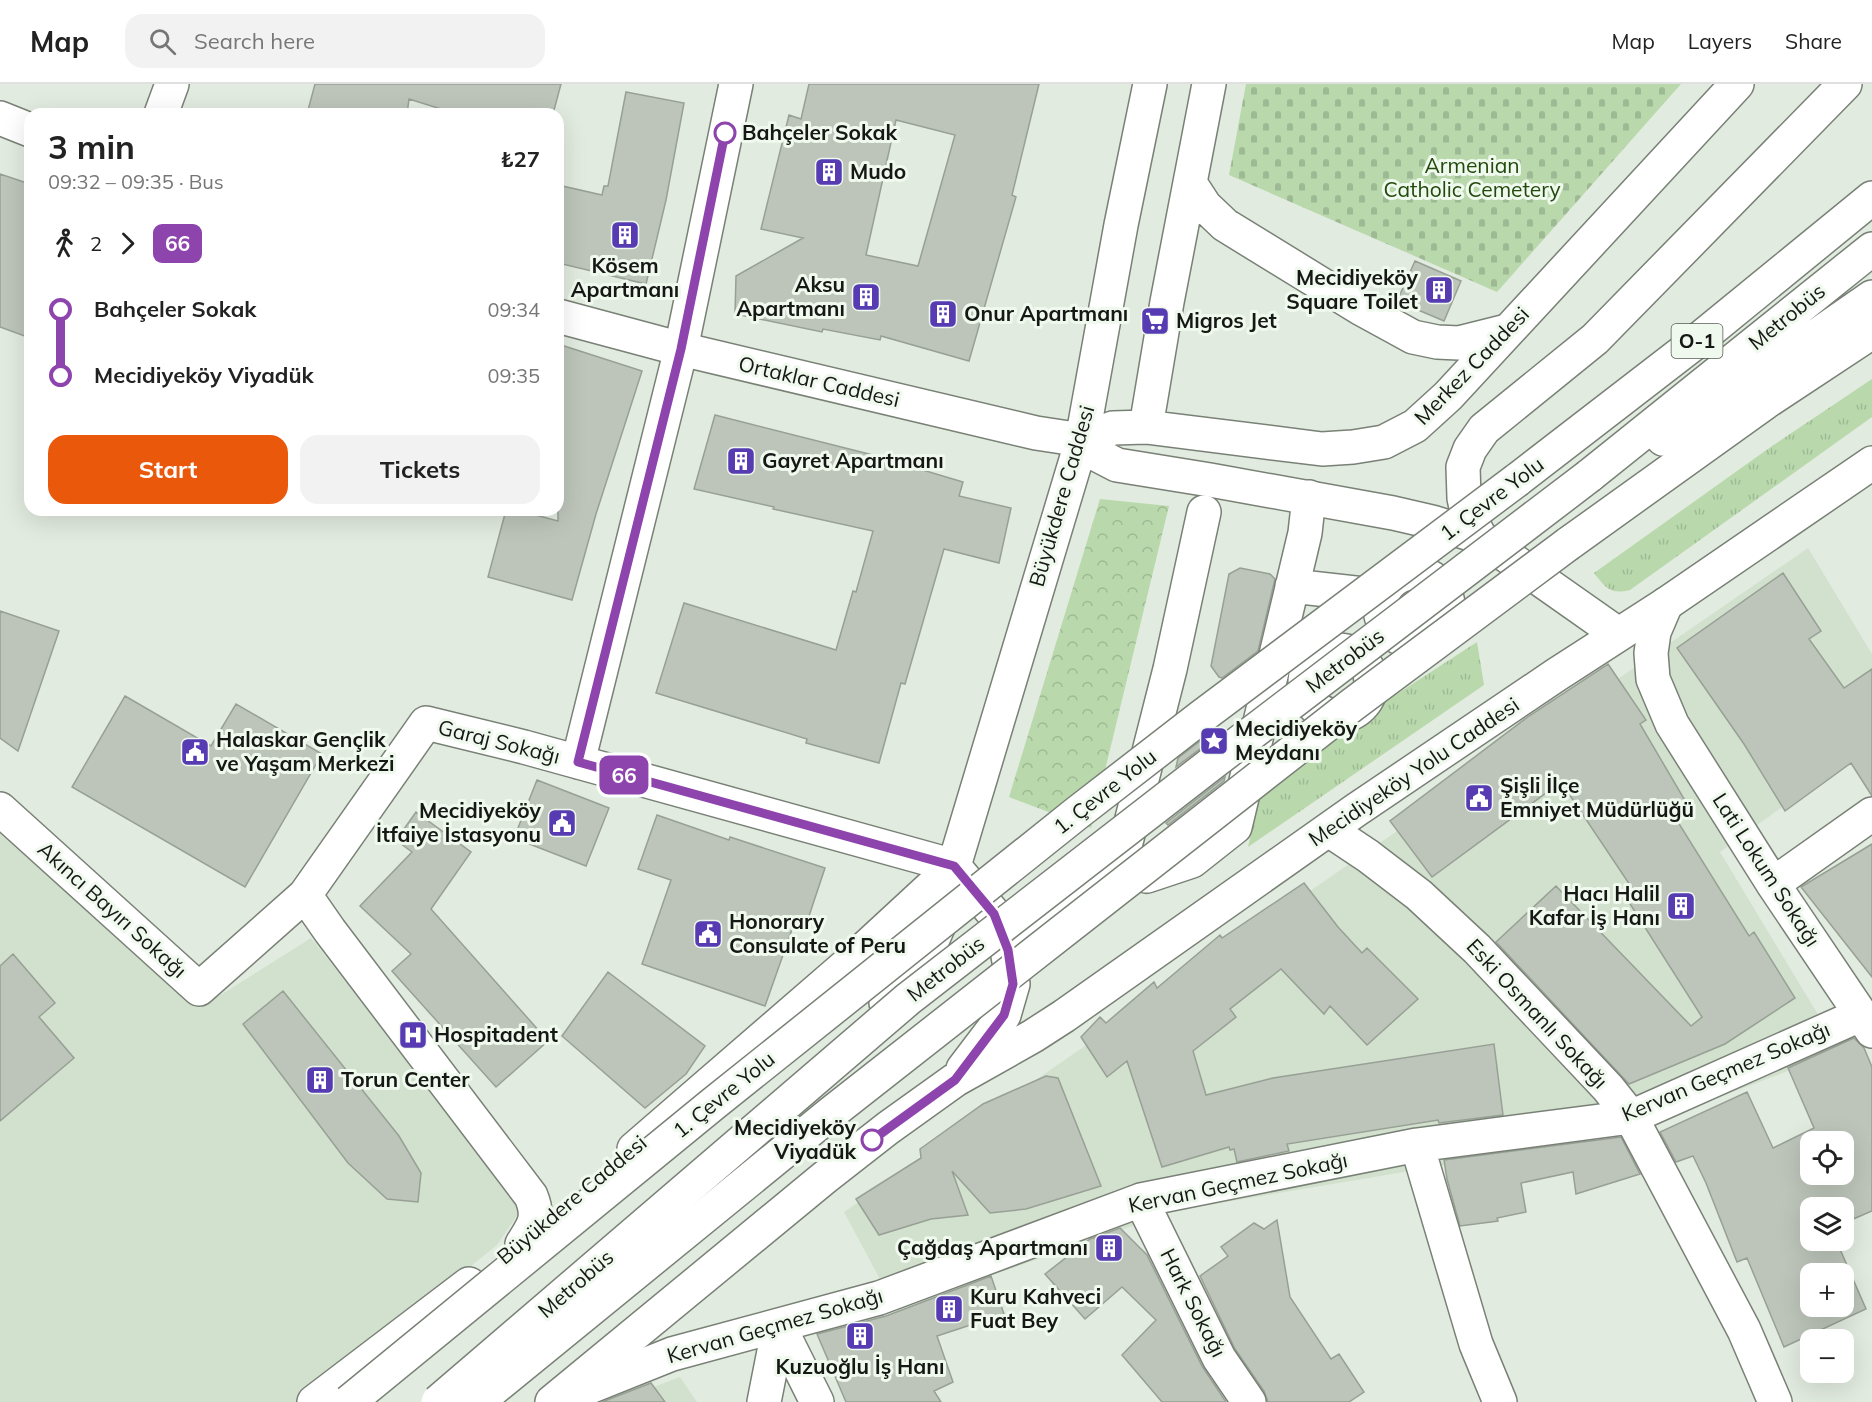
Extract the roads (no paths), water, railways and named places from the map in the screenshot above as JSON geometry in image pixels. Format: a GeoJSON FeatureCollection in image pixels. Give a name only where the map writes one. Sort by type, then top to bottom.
{"type":"FeatureCollection","features":[{"type":"Feature","properties":{"kind":"main road"},"geometry":{"type":"LineString","coordinates":[[163,108],[172,84]]}},
{"type":"Feature","properties":{"kind":"main road"},"geometry":{"type":"LineString","coordinates":[[578,762],[681,349],[736,84]]}},
{"type":"Feature","properties":{"kind":"main road","name":"Büyükdere Caddesi"},"geometry":{"type":"LineString","coordinates":[[420,1402],[831,1062],[920,968],[948,907],[954,866],[1082,440],[1150,84]]}},
{"type":"Feature","properties":{"kind":"main road"},"geometry":{"type":"LineString","coordinates":[[1146,427],[1209,84]]}},
{"type":"Feature","properties":{"kind":"main road","name":"Merkez Caddesi"},"geometry":{"type":"LineString","coordinates":[[1082,440],[1113,428],[1146,427],[1322,449],[1384,442],[1415,426],[1448,396],[1737,84]]}},
{"type":"Feature","properties":{"kind":"main road"},"geometry":{"type":"LineString","coordinates":[[1480,537],[1466,505],[1463,467],[1470,449],[1484,429],[1595,339],[1845,84]]}},
{"type":"Feature","properties":{"kind":"main road"},"geometry":{"type":"LineString","coordinates":[[0,118],[24,128]]}},
{"type":"Feature","properties":{"kind":"main road"},"geometry":{"type":"LineString","coordinates":[[1190,183],[1205,206],[1225,225],[1360,308],[1413,337],[1437,342],[1459,343],[1507,331]]}},
{"type":"Feature","properties":{"kind":"main road","name":"1. Çevre Yolu"},"geometry":{"type":"LineString","coordinates":[[349,1402],[722,1096],[1068,820],[1692,345],[1872,198]]}},
{"type":"Feature","properties":{"kind":"main road","name":"Metrobüs"},"geometry":{"type":"LineString","coordinates":[[438,1402],[908,999],[1589,476],[1872,249]]}},
{"type":"Feature","properties":{"kind":"main road","name":"Metrobüs"},"geometry":{"type":"LineString","coordinates":[[1589,476],[1678,431],[1872,297]]}},
{"type":"Feature","properties":{"kind":"main road","name":"Ortaklar Caddesi"},"geometry":{"type":"LineString","coordinates":[[564,318],[681,349],[1036,433],[1082,440]]}},
{"type":"Feature","properties":{"kind":"main road"},"geometry":{"type":"LineString","coordinates":[[477,1402],[876,1078],[1352,705],[1568,544],[1766,402],[1872,332]]}},
{"type":"Feature","properties":{"kind":"main road"},"geometry":{"type":"LineString","coordinates":[[1082,440],[1090,451],[1117,465],[1403,515],[1480,537],[1618,634]]}},
{"type":"Feature","properties":{"kind":"main road","name":"Mecidiyeköy Yolu Caddesi"},"geometry":{"type":"LineString","coordinates":[[955,1080],[1064,1016],[1329,830],[1872,463]]}},
{"type":"Feature","properties":{"kind":"main road"},"geometry":{"type":"LineString","coordinates":[[1124,854],[1148,876],[1192,861],[1235,827],[1305,533],[1309,497]]}},
{"type":"Feature","properties":{"kind":"main road"},"geometry":{"type":"LineString","coordinates":[[1008,950],[1124,854],[1170,669],[1204,512]]}},
{"type":"Feature","properties":{"kind":"main road"},"geometry":{"type":"LineString","coordinates":[[1292,586],[1382,596]]}},
{"type":"Feature","properties":{"kind":"main road","name":"Lati Lokum Sokağı"},"geometry":{"type":"LineString","coordinates":[[1666,604],[1654,632],[1651,653],[1653,680],[1672,724],[1773,884],[1866,1023]]}},
{"type":"Feature","properties":{"kind":"main road"},"geometry":{"type":"LineString","coordinates":[[1253,749],[1310,700]]}},
{"type":"Feature","properties":{"kind":"main road","name":"Garaj Sokağı"},"geometry":{"type":"LineString","coordinates":[[426,723],[578,762],[954,866]]}},
{"type":"Feature","properties":{"kind":"main road","name":"Akıncı Bayırı Sokağı"},"geometry":{"type":"LineString","coordinates":[[0,809],[199,989],[305,896],[426,723]]}},
{"type":"Feature","properties":{"kind":"main road"},"geometry":{"type":"LineString","coordinates":[[1773,884],[1872,814]]}},
{"type":"Feature","properties":{"kind":"main road","name":"Eski Osmanlı Sokağı"},"geometry":{"type":"LineString","coordinates":[[1329,830],[1419,895],[1477,949],[1608,1088],[1631,1117],[1744,1330],[1775,1402]]}},
{"type":"Feature","properties":{"kind":"main road"},"geometry":{"type":"LineString","coordinates":[[552,1402],[824,1178],[955,1080],[1004,1015],[1013,984],[1008,950],[994,914],[954,866]]}},
{"type":"Feature","properties":{"kind":"main road","name":"Büyükdere Caddesi"},"geometry":{"type":"LineString","coordinates":[[314,1402],[522,1244],[849,963],[954,866]]}},
{"type":"Feature","properties":{"kind":"main road"},"geometry":{"type":"LineString","coordinates":[[305,896],[531,1196],[536,1208],[536,1221],[522,1244]]}},
{"type":"Feature","properties":{"kind":"main road","name":"Kervan Geçmez Sokağı"},"geometry":{"type":"LineString","coordinates":[[552,1402],[672,1354],[879,1298],[1141,1200],[1417,1145],[1631,1117],[1866,1023]]}},
{"type":"Feature","properties":{"kind":"main road"},"geometry":{"type":"LineString","coordinates":[[1417,1145],[1476,1344],[1500,1402]]}},
{"type":"Feature","properties":{"kind":"main road","name":"Hark Sokağı"},"geometry":{"type":"LineString","coordinates":[[1141,1200],[1219,1358],[1249,1402]]}},
{"type":"Feature","properties":{"kind":"main road"},"geometry":{"type":"LineString","coordinates":[[764,1402],[779,1326]]}},
{"type":"Feature","properties":{"kind":"main road"},"geometry":{"type":"LineString","coordinates":[[779,1326],[817,1402]]}},
{"type":"Feature","properties":{"kind":"place","name":"Bahçeler Sokak"},"geometry":{"type":"Point","coordinates":[725,133]}},
{"type":"Feature","properties":{"kind":"place","name":"Mudo"},"geometry":{"type":"Point","coordinates":[829,172]}},
{"type":"Feature","properties":{"kind":"place","name":"Kösem Apartmanı"},"geometry":{"type":"Point","coordinates":[625,235]}},
{"type":"Feature","properties":{"kind":"place","name":"Mecidiyeköy Square Toilet"},"geometry":{"type":"Point","coordinates":[1439,290]}},
{"type":"Feature","properties":{"kind":"place","name":"Aksu Apartmanı"},"geometry":{"type":"Point","coordinates":[866,297]}},
{"type":"Feature","properties":{"kind":"place","name":"Onur Apartmanı"},"geometry":{"type":"Point","coordinates":[943,314]}},
{"type":"Feature","properties":{"kind":"place","name":"Migros Jet"},"geometry":{"type":"Point","coordinates":[1155,321]}},
{"type":"Feature","properties":{"kind":"place","name":"Gayret Apartmanı"},"geometry":{"type":"Point","coordinates":[741,461]}},
{"type":"Feature","properties":{"kind":"place","name":"Mecidiyeköy Meydanı"},"geometry":{"type":"Point","coordinates":[1214,741]}},
{"type":"Feature","properties":{"kind":"place","name":"Halaskar Gençlik ve Yaşam Merkezi"},"geometry":{"type":"Point","coordinates":[195,752]}},
{"type":"Feature","properties":{"kind":"place","name":"Şişli İlçe Emniyet Müdürlüğü"},"geometry":{"type":"Point","coordinates":[1479,798]}},
{"type":"Feature","properties":{"kind":"place","name":"Mecidiyeköy İtfaiye İstasyonu"},"geometry":{"type":"Point","coordinates":[562,823]}},
{"type":"Feature","properties":{"kind":"place","name":"Hacı Halil Kafar İş Hanı"},"geometry":{"type":"Point","coordinates":[1681,906]}},
{"type":"Feature","properties":{"kind":"place","name":"Honorary Consulate of Peru"},"geometry":{"type":"Point","coordinates":[708,934]}},
{"type":"Feature","properties":{"kind":"place","name":"Hospitadent"},"geometry":{"type":"Point","coordinates":[413,1035]}},
{"type":"Feature","properties":{"kind":"place","name":"Torun Center"},"geometry":{"type":"Point","coordinates":[320,1080]}},
{"type":"Feature","properties":{"kind":"place","name":"Mecidiyeköy Viyadük"},"geometry":{"type":"Point","coordinates":[872,1140]}},
{"type":"Feature","properties":{"kind":"place","name":"Çağdaş Apartmanı"},"geometry":{"type":"Point","coordinates":[1109,1248]}},
{"type":"Feature","properties":{"kind":"place","name":"Kuru Kahveci Fuat Bey"},"geometry":{"type":"Point","coordinates":[949,1309]}},
{"type":"Feature","properties":{"kind":"place","name":"Kuzuoğlu İş Hanı"},"geometry":{"type":"Point","coordinates":[860,1336]}},
{"type":"Feature","properties":{"kind":"park label","name":"Armenian Catholic Cemetery"},"geometry":{"type":"Point","coordinates":[1472,178]}}]}
